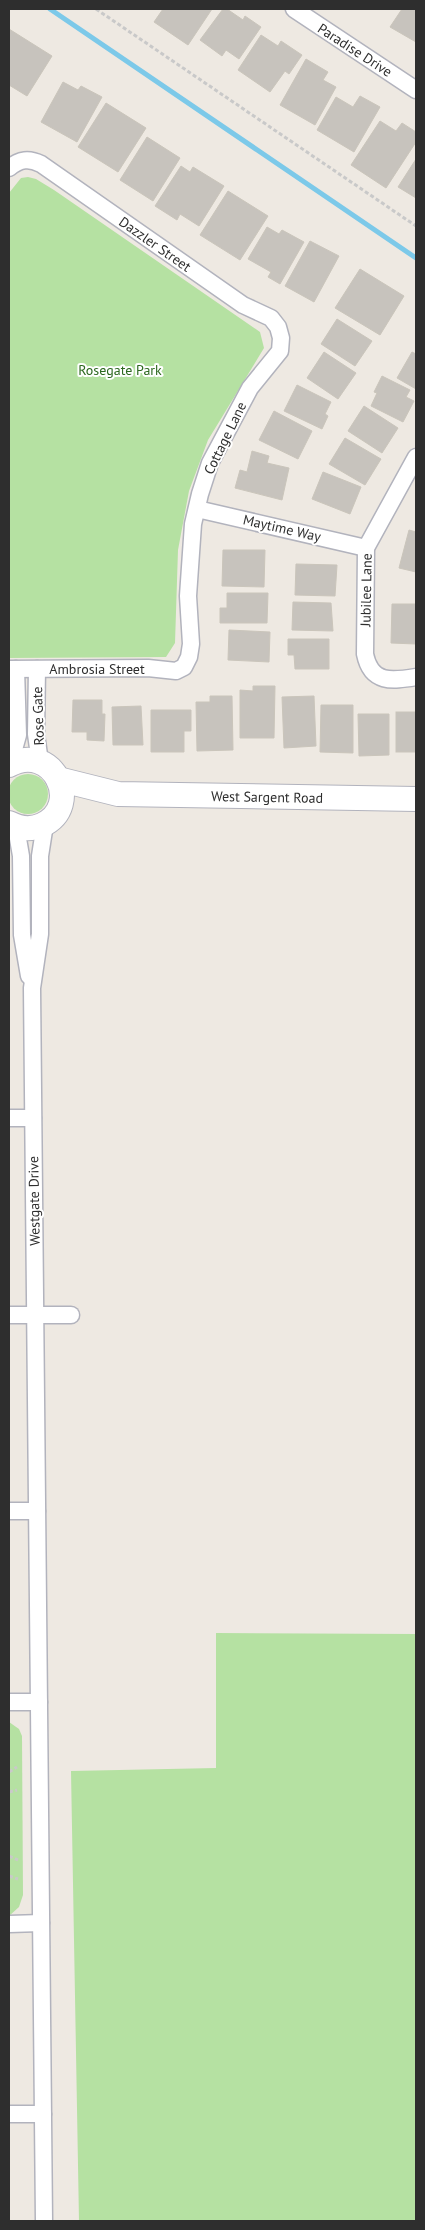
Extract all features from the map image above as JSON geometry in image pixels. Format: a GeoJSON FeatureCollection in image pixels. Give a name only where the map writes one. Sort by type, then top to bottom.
{"type":"FeatureCollection","features":[{"type":"Feature","properties":{"kind":"street","name":"Paradise Drive"},"geometry":{"type":"LineString","coordinates":[[294,9],[416,90]]}},
{"type":"Feature","properties":{"kind":"street","name":"Dazzler Street"},"geometry":{"type":"LineString","coordinates":[[15,164],[32,160],[41,164],[243,305],[271,318],[278,327],[281,338]]}},
{"type":"Feature","properties":{"kind":"street","name":"Cottage Lane"},"geometry":{"type":"LineString","coordinates":[[184,667],[190,657],[191,644],[188,596],[193,524],[210,463],[250,388],[280,351],[281,338]]}},
{"type":"Feature","properties":{"kind":"street","name":"Jubilee Lane"},"geometry":{"type":"LineString","coordinates":[[416,457],[366,548],[365,654],[367,666],[373,673],[394,681],[416,677]]}},
{"type":"Feature","properties":{"kind":"street","name":"Maytime Way"},"geometry":{"type":"LineString","coordinates":[[197,509],[366,548]]}},
{"type":"Feature","properties":{"kind":"street","name":"Ambrosia Street"},"geometry":{"type":"LineString","coordinates":[[13,669],[148,668],[176,671],[184,667]]}},
{"type":"Feature","properties":{"kind":"street","name":"Rose Gate"},"geometry":{"type":"LineString","coordinates":[[9,765],[18,735],[13,669]]}},
{"type":"Feature","properties":{"kind":"street","name":"Rose Gate"},"geometry":{"type":"LineString","coordinates":[[37,669],[36,734],[40,762]]}},
{"type":"Feature","properties":{"kind":"street"},"geometry":{"type":"LineString","coordinates":[[9,765],[20,760],[40,762],[51,769],[58,779],[62,799],[52,817]]}},
{"type":"Feature","properties":{"kind":"street","name":"West Sargent Road"},"geometry":{"type":"LineString","coordinates":[[58,779],[118,794],[416,799]]}},
{"type":"Feature","properties":{"kind":"street","name":"West Sargent Road"},"geometry":{"type":"LineString","coordinates":[[12,825],[36,828],[52,817],[118,794]]}},
{"type":"Feature","properties":{"kind":"street","name":"Westgate Drive"},"geometry":{"type":"LineString","coordinates":[[44,2221],[32,988],[40,934],[40,856],[52,817]]}},
{"type":"Feature","properties":{"kind":"street","name":"Westgate Drive"},"geometry":{"type":"LineString","coordinates":[[12,825],[21,856],[22,935],[32,988]]}},
{"type":"Feature","properties":{"kind":"street"},"geometry":{"type":"LineString","coordinates":[[9,1118],[33,1118]]}},
{"type":"Feature","properties":{"kind":"street"},"geometry":{"type":"LineString","coordinates":[[9,1315],[71,1315]]}},
{"type":"Feature","properties":{"kind":"street"},"geometry":{"type":"LineString","coordinates":[[9,1511],[37,1510]]}},
{"type":"Feature","properties":{"kind":"street"},"geometry":{"type":"LineString","coordinates":[[9,1702],[39,1702]]}},
{"type":"Feature","properties":{"kind":"street"},"geometry":{"type":"LineString","coordinates":[[9,1924],[41,1923]]}},
{"type":"Feature","properties":{"kind":"street"},"geometry":{"type":"LineString","coordinates":[[9,2114],[43,2114]]}},
{"type":"Feature","properties":{"kind":"path"},"geometry":{"type":"LineString","coordinates":[[96,9],[416,226]]}},
{"type":"Feature","properties":{"kind":"path"},"geometry":{"type":"LineString","coordinates":[[9,1772],[17,1767]]}},
{"type":"Feature","properties":{"kind":"path"},"geometry":{"type":"LineString","coordinates":[[9,1792],[17,1790]]}},
{"type":"Feature","properties":{"kind":"path"},"geometry":{"type":"LineString","coordinates":[[9,1856],[18,1860]]}},
{"type":"Feature","properties":{"kind":"path"},"geometry":{"type":"LineString","coordinates":[[9,1876],[18,1879]]}},
{"type":"Feature","properties":{"kind":"green space","name":"Rosegate Park"},"geometry":{"type":"Polygon","coordinates":[[[21,178],[36,179],[54,190],[260,332],[264,348],[208,440],[189,491],[178,550],[175,643],[166,657],[9,658],[9,193],[21,178]]]}},
{"type":"Feature","properties":{"kind":"green space"},"geometry":{"type":"Polygon","coordinates":[[[24,774],[32,774],[39,777],[45,783],[48,794],[45,805],[39,811],[32,814],[24,814],[17,811],[11,805],[8,798],[8,790],[11,783],[17,777],[24,774]]]}},
{"type":"Feature","properties":{"kind":"green space"},"geometry":{"type":"Polygon","coordinates":[[[216,1633],[416,1634],[416,2221],[79,2221],[71,1771],[216,1768],[216,1633]]]}},
{"type":"Feature","properties":{"kind":"green space"},"geometry":{"type":"Polygon","coordinates":[[[9,1722],[19,1729],[22,1736],[23,1895],[19,1907],[9,1916],[9,1722]]]}},
{"type":"Feature","properties":{"kind":"building"},"geometry":{"type":"Polygon","coordinates":[[[163,9],[212,9],[188,45],[154,22],[163,9]]]}},
{"type":"Feature","properties":{"kind":"building"},"geometry":{"type":"Polygon","coordinates":[[[223,9],[227,9],[243,20],[245,16],[261,27],[239,59],[226,50],[222,56],[200,40],[223,9]]]}},
{"type":"Feature","properties":{"kind":"building"},"geometry":{"type":"Polygon","coordinates":[[[402,9],[416,9],[416,42],[390,27],[402,9]]]}},
{"type":"Feature","properties":{"kind":"building"},"geometry":{"type":"Polygon","coordinates":[[[9,29],[52,56],[27,96],[9,85],[9,29]]]}},
{"type":"Feature","properties":{"kind":"building"},"geometry":{"type":"Polygon","coordinates":[[[261,35],[278,46],[281,41],[302,55],[289,74],[285,71],[270,92],[238,70],[261,35]]]}},
{"type":"Feature","properties":{"kind":"building"},"geometry":{"type":"Polygon","coordinates":[[[306,59],[328,72],[323,80],[336,87],[315,125],[280,105],[306,59]]]}},
{"type":"Feature","properties":{"kind":"building"},"geometry":{"type":"Polygon","coordinates":[[[63,82],[78,90],[81,86],[102,97],[77,142],[41,122],[63,82]]]}},
{"type":"Feature","properties":{"kind":"building"},"geometry":{"type":"Polygon","coordinates":[[[360,96],[380,107],[354,152],[317,130],[336,97],[353,107],[360,96]]]}},
{"type":"Feature","properties":{"kind":"building"},"geometry":{"type":"Polygon","coordinates":[[[106,103],[146,128],[118,172],[78,147],[106,103]]]}},
{"type":"Feature","properties":{"kind":"building"},"geometry":{"type":"Polygon","coordinates":[[[380,121],[396,131],[402,123],[416,132],[416,142],[386,188],[351,165],[380,121]]]}},
{"type":"Feature","properties":{"kind":"building"},"geometry":{"type":"Polygon","coordinates":[[[147,137],[180,158],[153,201],[120,180],[147,137]]]}},
{"type":"Feature","properties":{"kind":"building"},"geometry":{"type":"Polygon","coordinates":[[[416,159],[416,198],[398,187],[416,159]]]}},
{"type":"Feature","properties":{"kind":"building"},"geometry":{"type":"Polygon","coordinates":[[[181,166],[190,172],[193,167],[224,186],[199,226],[180,214],[177,220],[155,206],[181,166]]]}},
{"type":"Feature","properties":{"kind":"building"},"geometry":{"type":"Polygon","coordinates":[[[228,191],[268,216],[240,260],[200,235],[228,191]]]}},
{"type":"Feature","properties":{"kind":"building"},"geometry":{"type":"Polygon","coordinates":[[[267,227],[279,234],[282,230],[304,242],[280,284],[268,277],[271,272],[248,259],[267,227]]]}},
{"type":"Feature","properties":{"kind":"building"},"geometry":{"type":"Polygon","coordinates":[[[310,241],[339,256],[314,302],[285,286],[310,241]]]}},
{"type":"Feature","properties":{"kind":"building"},"geometry":{"type":"Polygon","coordinates":[[[360,269],[404,296],[380,335],[335,308],[360,269]]]}},
{"type":"Feature","properties":{"kind":"building"},"geometry":{"type":"Polygon","coordinates":[[[337,319],[372,341],[355,366],[321,344],[337,319]]]}},
{"type":"Feature","properties":{"kind":"building"},"geometry":{"type":"Polygon","coordinates":[[[324,352],[356,373],[338,399],[307,378],[324,352]]]}},
{"type":"Feature","properties":{"kind":"building"},"geometry":{"type":"Polygon","coordinates":[[[412,352],[416,354],[416,389],[397,378],[412,352]]]}},
{"type":"Feature","properties":{"kind":"building"},"geometry":{"type":"Polygon","coordinates":[[[382,376],[410,390],[406,397],[414,401],[403,422],[371,406],[377,393],[374,392],[382,376]]]}},
{"type":"Feature","properties":{"kind":"building"},"geometry":{"type":"Polygon","coordinates":[[[297,385],[331,402],[325,414],[328,416],[322,429],[284,411],[297,385]]]}},
{"type":"Feature","properties":{"kind":"building"},"geometry":{"type":"Polygon","coordinates":[[[364,406],[398,428],[382,453],[348,431],[364,406]]]}},
{"type":"Feature","properties":{"kind":"building"},"geometry":{"type":"Polygon","coordinates":[[[274,411],[312,431],[298,459],[259,440],[274,411]]]}},
{"type":"Feature","properties":{"kind":"building"},"geometry":{"type":"Polygon","coordinates":[[[345,438],[381,459],[365,485],[329,464],[345,438]]]}},
{"type":"Feature","properties":{"kind":"building"},"geometry":{"type":"Polygon","coordinates":[[[252,451],[269,456],[267,463],[289,468],[282,500],[235,488],[240,470],[247,472],[252,451]]]}},
{"type":"Feature","properties":{"kind":"building"},"geometry":{"type":"Polygon","coordinates":[[[323,472],[361,487],[350,514],[312,499],[323,472]]]}},
{"type":"Feature","properties":{"kind":"building"},"geometry":{"type":"Polygon","coordinates":[[[409,530],[416,532],[416,572],[399,568],[409,530]]]}},
{"type":"Feature","properties":{"kind":"building"},"geometry":{"type":"Polygon","coordinates":[[[223,550],[265,550],[264,587],[222,586],[223,550]]]}},
{"type":"Feature","properties":{"kind":"building"},"geometry":{"type":"Polygon","coordinates":[[[296,564],[337,565],[335,596],[295,595],[296,564]]]}},
{"type":"Feature","properties":{"kind":"building"},"geometry":{"type":"Polygon","coordinates":[[[227,593],[268,593],[267,623],[220,623],[220,608],[227,608],[227,593]]]}},
{"type":"Feature","properties":{"kind":"building"},"geometry":{"type":"Polygon","coordinates":[[[293,602],[331,603],[333,631],[292,630],[293,602]]]}},
{"type":"Feature","properties":{"kind":"building"},"geometry":{"type":"Polygon","coordinates":[[[392,604],[416,604],[416,644],[391,643],[392,604]]]}},
{"type":"Feature","properties":{"kind":"building"},"geometry":{"type":"Polygon","coordinates":[[[229,630],[270,632],[269,662],[228,660],[229,630]]]}},
{"type":"Feature","properties":{"kind":"building"},"geometry":{"type":"Polygon","coordinates":[[[288,639],[329,639],[329,669],[295,669],[294,655],[288,655],[288,639]]]}},
{"type":"Feature","properties":{"kind":"building"},"geometry":{"type":"Polygon","coordinates":[[[253,686],[275,686],[274,738],[240,738],[240,690],[253,691],[253,686]]]}},
{"type":"Feature","properties":{"kind":"building"},"geometry":{"type":"Polygon","coordinates":[[[210,696],[232,696],[233,750],[197,751],[196,702],[210,702],[210,696]]]}},
{"type":"Feature","properties":{"kind":"building"},"geometry":{"type":"Polygon","coordinates":[[[314,696],[316,746],[284,748],[282,697],[314,696]]]}},
{"type":"Feature","properties":{"kind":"building"},"geometry":{"type":"Polygon","coordinates":[[[73,700],[102,700],[102,714],[105,714],[104,741],[87,740],[87,732],[72,732],[73,700]]]}},
{"type":"Feature","properties":{"kind":"building"},"geometry":{"type":"Polygon","coordinates":[[[321,705],[353,705],[353,753],[320,752],[321,705]]]}},
{"type":"Feature","properties":{"kind":"building"},"geometry":{"type":"Polygon","coordinates":[[[141,706],[143,745],[113,745],[112,707],[141,706]]]}},
{"type":"Feature","properties":{"kind":"building"},"geometry":{"type":"Polygon","coordinates":[[[151,710],[191,710],[191,731],[184,731],[184,752],[151,752],[151,710]]]}},
{"type":"Feature","properties":{"kind":"building"},"geometry":{"type":"Polygon","coordinates":[[[396,712],[416,712],[416,752],[396,752],[396,712]]]}},
{"type":"Feature","properties":{"kind":"building"},"geometry":{"type":"Polygon","coordinates":[[[358,714],[389,714],[389,755],[359,756],[358,714]]]}},
{"type":"Feature","properties":{"kind":"waterway"},"geometry":{"type":"LineString","coordinates":[[50,9],[416,258]]}}]}
